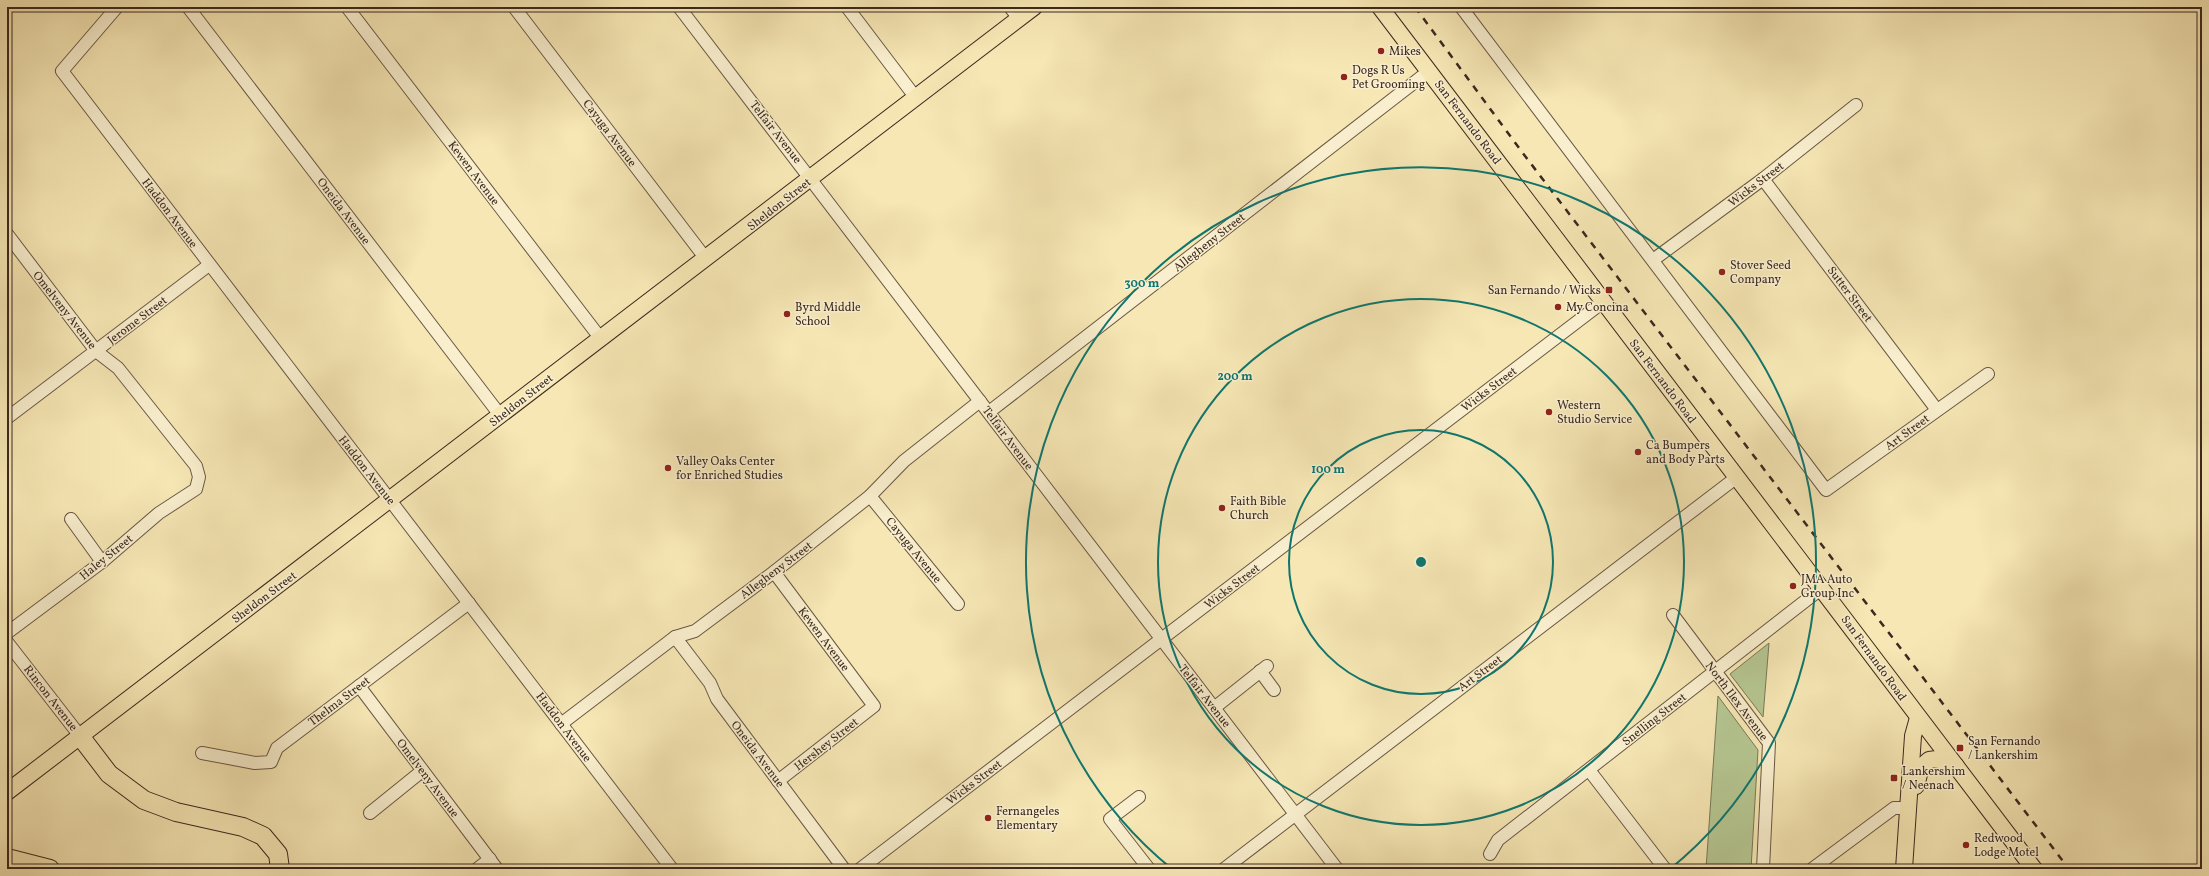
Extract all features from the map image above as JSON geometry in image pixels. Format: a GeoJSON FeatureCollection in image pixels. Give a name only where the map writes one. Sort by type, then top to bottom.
{"type":"FeatureCollection","features":[{"type":"Feature","properties":{"kind":"highway"},"geometry":{"type":"LineString","coordinates":[[80,736],[109,774],[144,800],[176,812],[243,828],[263,836],[278,854],[280,869]]}},
{"type":"Feature","properties":{"kind":"highway"},"geometry":{"type":"LineString","coordinates":[[7,858],[50,869]]}},
{"type":"Feature","properties":{"kind":"main road","name":"Sheldon Street"},"geometry":{"type":"LineString","coordinates":[[7,792],[916,98],[1014,13],[1034,7]]}},
{"type":"Feature","properties":{"kind":"main road","name":"San Fernando Road"},"geometry":{"type":"LineString","coordinates":[[1380,7],[2034,869]]}},
{"type":"Feature","properties":{"kind":"main road"},"geometry":{"type":"LineString","coordinates":[[1904,869],[1913,736],[1918,718]]}},
{"type":"Feature","properties":{"kind":"main road"},"geometry":{"type":"LineString","coordinates":[[1907,808],[1921,767],[1925,762],[1937,759],[1956,766]]}},
{"type":"Feature","properties":{"kind":"street","name":"Haddon Avenue"},"geometry":{"type":"LineString","coordinates":[[117,7],[62,71],[672,869]]}},
{"type":"Feature","properties":{"kind":"street","name":"Oneida Avenue"},"geometry":{"type":"LineString","coordinates":[[188,7],[500,415]]}},
{"type":"Feature","properties":{"kind":"street","name":"Kewen Avenue"},"geometry":{"type":"LineString","coordinates":[[346,7],[601,339]]}},
{"type":"Feature","properties":{"kind":"street","name":"Cayuga Avenue"},"geometry":{"type":"LineString","coordinates":[[514,7],[706,259]]}},
{"type":"Feature","properties":{"kind":"street","name":"Telfair Avenue"},"geometry":{"type":"LineString","coordinates":[[680,7],[1337,869]]}},
{"type":"Feature","properties":{"kind":"street"},"geometry":{"type":"LineString","coordinates":[[847,7],[916,98]]}},
{"type":"Feature","properties":{"kind":"street"},"geometry":{"type":"LineString","coordinates":[[1461,7],[1653,260]]}},
{"type":"Feature","properties":{"kind":"street","name":"Allegheny Street"},"geometry":{"type":"LineString","coordinates":[[989,412],[1429,71]]}},
{"type":"Feature","properties":{"kind":"street","name":"Wicks Street"},"geometry":{"type":"LineString","coordinates":[[1653,260],[1763,179],[1856,105]]}},
{"type":"Feature","properties":{"kind":"street","name":"Sutter Street"},"geometry":{"type":"LineString","coordinates":[[1763,179],[1936,410]]}},
{"type":"Feature","properties":{"kind":"street","name":"Omelveny Avenue"},"geometry":{"type":"LineString","coordinates":[[7,234],[96,351],[118,368],[196,466],[199,477]]}},
{"type":"Feature","properties":{"kind":"street","name":"Art Street"},"geometry":{"type":"LineString","coordinates":[[1653,260],[1826,490],[1988,374]]}},
{"type":"Feature","properties":{"kind":"street","name":"Jerome Street"},"geometry":{"type":"LineString","coordinates":[[7,418],[209,265]]}},
{"type":"Feature","properties":{"kind":"street","name":"Wicks Street"},"geometry":{"type":"LineString","coordinates":[[860,869],[1603,302]]}},
{"type":"Feature","properties":{"kind":"street","name":"Allegheny Street"},"geometry":{"type":"LineString","coordinates":[[561,724],[675,637],[695,631],[774,572],[870,496],[904,461],[980,401]]}},
{"type":"Feature","properties":{"kind":"street","name":"Haley Street"},"geometry":{"type":"LineString","coordinates":[[7,633],[102,562],[160,513],[196,489],[199,477]]}},
{"type":"Feature","properties":{"kind":"street","name":"Art Street"},"geometry":{"type":"LineString","coordinates":[[1224,869],[1737,477]]}},
{"type":"Feature","properties":{"kind":"street","name":"Cayuga Avenue"},"geometry":{"type":"LineString","coordinates":[[870,496],[958,604]]}},
{"type":"Feature","properties":{"kind":"street"},"geometry":{"type":"LineString","coordinates":[[71,519],[102,562]]}},
{"type":"Feature","properties":{"kind":"street","name":"Kewen Avenue"},"geometry":{"type":"LineString","coordinates":[[774,572],[874,706]]}},
{"type":"Feature","properties":{"kind":"street","name":"Snelling Street"},"geometry":{"type":"LineString","coordinates":[[1490,854],[1498,840],[1822,588]]}},
{"type":"Feature","properties":{"kind":"street","name":"Thelma Street"},"geometry":{"type":"LineString","coordinates":[[202,753],[255,763],[271,762],[277,748],[469,603]]}},
{"type":"Feature","properties":{"kind":"street","name":"North Ilex Avenue"},"geometry":{"type":"LineString","coordinates":[[1673,615],[1769,743],[1763,869]]}},
{"type":"Feature","properties":{"kind":"street","name":"Oneida Avenue"},"geometry":{"type":"LineString","coordinates":[[675,637],[710,683],[717,699],[844,869]]}},
{"type":"Feature","properties":{"kind":"street","name":"Rincon Avenue"},"geometry":{"type":"LineString","coordinates":[[7,642],[80,736]]}},
{"type":"Feature","properties":{"kind":"street"},"geometry":{"type":"LineString","coordinates":[[1214,708],[1264,668],[1274,690]]}},
{"type":"Feature","properties":{"kind":"street","name":"Omelveny Avenue"},"geometry":{"type":"LineString","coordinates":[[359,686],[494,864]]}},
{"type":"Feature","properties":{"kind":"street","name":"Hershey Street"},"geometry":{"type":"LineString","coordinates":[[778,781],[874,706]]}},
{"type":"Feature","properties":{"kind":"street"},"geometry":{"type":"LineString","coordinates":[[1589,770],[1665,869]]}},
{"type":"Feature","properties":{"kind":"street"},"geometry":{"type":"LineString","coordinates":[[370,812],[422,771]]}},
{"type":"Feature","properties":{"kind":"street"},"geometry":{"type":"LineString","coordinates":[[1140,797],[1110,819],[1149,869]]}},
{"type":"Feature","properties":{"kind":"street"},"geometry":{"type":"LineString","coordinates":[[1812,869],[1894,808],[1907,808]]}},
{"type":"Feature","properties":{"kind":"street"},"geometry":{"type":"LineString","coordinates":[[477,869],[494,864]]}},
{"type":"Feature","properties":{"kind":"green space"},"geometry":{"type":"Polygon","coordinates":[[[1769,643],[1763,717],[1730,674],[1769,643]]]}},
{"type":"Feature","properties":{"kind":"green space"},"geometry":{"type":"Polygon","coordinates":[[[1718,696],[1758,750],[1751,869],[1706,869],[1718,696]]]}},
{"type":"Feature","properties":{"kind":"railway"},"geometry":{"type":"LineString","coordinates":[[1415,7],[1522,152],[2069,869]]}},
{"type":"Feature","properties":{"kind":"place","name":"Mikes"},"geometry":{"type":"Point","coordinates":[1381,51]}},
{"type":"Feature","properties":{"kind":"place","name":"Dogs R Us Pet Grooming"},"geometry":{"type":"Point","coordinates":[1344,77]}},
{"type":"Feature","properties":{"kind":"place","name":"Stover Seed Company"},"geometry":{"type":"Point","coordinates":[1722,272]}},
{"type":"Feature","properties":{"kind":"place","name":"San Fernando / Wicks"},"geometry":{"type":"Point","coordinates":[1609,290]}},
{"type":"Feature","properties":{"kind":"place","name":"My Concina"},"geometry":{"type":"Point","coordinates":[1558,307]}},
{"type":"Feature","properties":{"kind":"place","name":"Byrd Middle School"},"geometry":{"type":"Point","coordinates":[787,314]}},
{"type":"Feature","properties":{"kind":"place","name":"Western Studio Service"},"geometry":{"type":"Point","coordinates":[1549,412]}},
{"type":"Feature","properties":{"kind":"place","name":"Ca Bumpers and Body Parts"},"geometry":{"type":"Point","coordinates":[1638,452]}},
{"type":"Feature","properties":{"kind":"place","name":"Valley Oaks Center for Enriched Studies"},"geometry":{"type":"Point","coordinates":[668,468]}},
{"type":"Feature","properties":{"kind":"place","name":"Faith Bible Church"},"geometry":{"type":"Point","coordinates":[1222,508]}},
{"type":"Feature","properties":{"kind":"place","name":"JMA Auto Group Inc"},"geometry":{"type":"Point","coordinates":[1793,586]}},
{"type":"Feature","properties":{"kind":"place","name":"San Fernando / Lankershim"},"geometry":{"type":"Point","coordinates":[1960,748]}},
{"type":"Feature","properties":{"kind":"place","name":"Lankershim / Neenach"},"geometry":{"type":"Point","coordinates":[1894,778]}},
{"type":"Feature","properties":{"kind":"place","name":"Fernangeles Elementary"},"geometry":{"type":"Point","coordinates":[988,818]}},
{"type":"Feature","properties":{"kind":"place","name":"Redwood Lodge Motel"},"geometry":{"type":"Point","coordinates":[1966,845]}}]}
